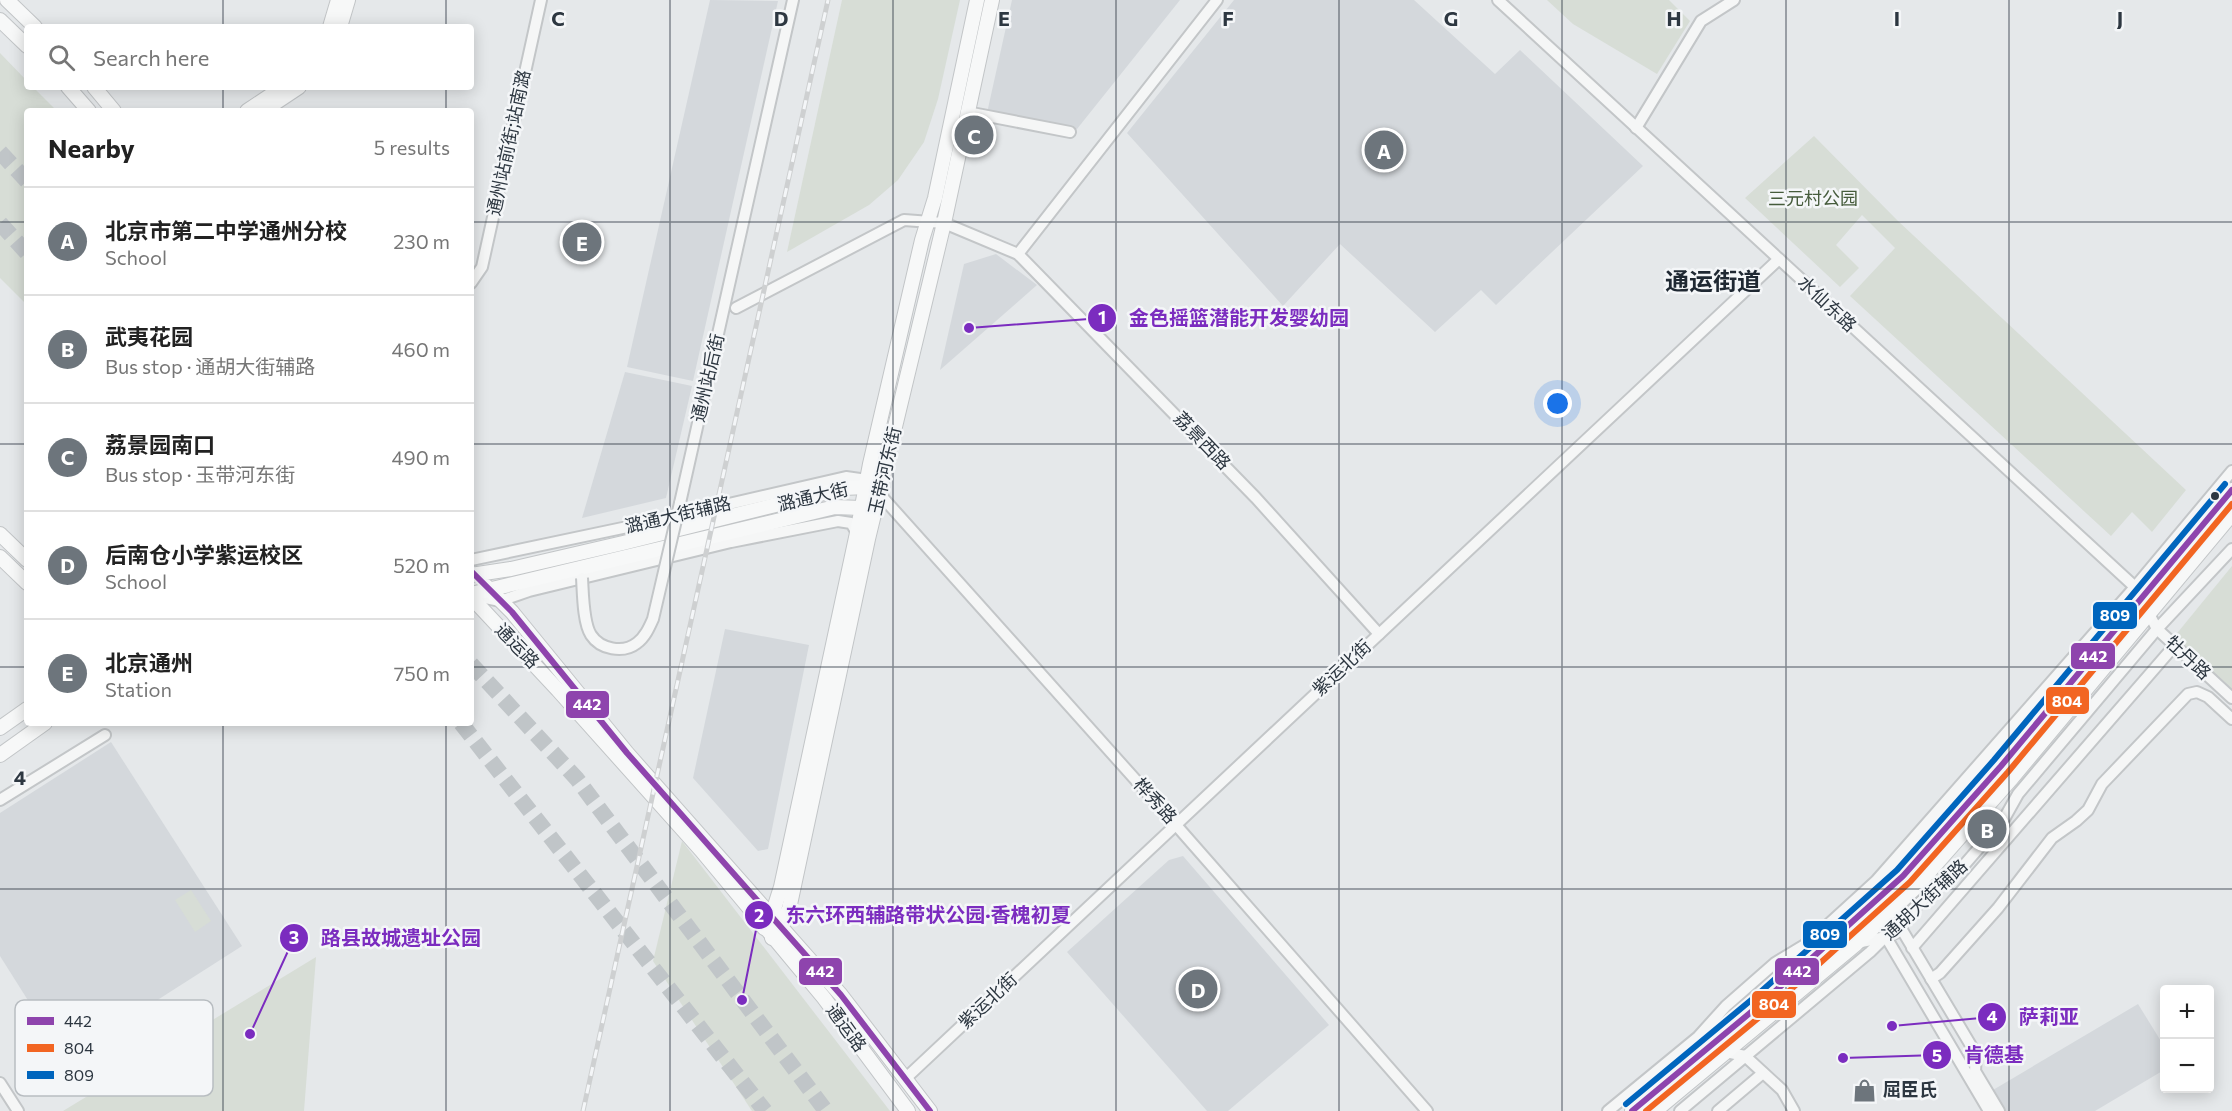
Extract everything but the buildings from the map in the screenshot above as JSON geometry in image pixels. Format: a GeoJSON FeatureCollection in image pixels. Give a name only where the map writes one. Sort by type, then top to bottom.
{"type":"FeatureCollection","features":[{"type":"Feature","properties":{"kind":"main road"},"geometry":{"type":"LineString","coordinates":[[7,0],[32,24]]}},
{"type":"Feature","properties":{"kind":"main road"},"geometry":{"type":"LineString","coordinates":[[331,24],[338,0]]}},
{"type":"Feature","properties":{"kind":"main road"},"geometry":{"type":"LineString","coordinates":[[341,24],[348,0]]}},
{"type":"Feature","properties":{"kind":"main road","name":"玉带河东街"},"geometry":{"type":"LineString","coordinates":[[776,920],[861,508],[922,240],[957,102],[978,0]]}},
{"type":"Feature","properties":{"kind":"main road","name":"玉带河东街"},"geometry":{"type":"LineString","coordinates":[[768,933],[776,920],[789,909],[866,550],[944,223],[992,0]]}},
{"type":"Feature","properties":{"kind":"main road"},"geometry":{"type":"LineString","coordinates":[[0,20],[24,43]]}},
{"type":"Feature","properties":{"kind":"main road"},"geometry":{"type":"LineString","coordinates":[[71,90],[86,108]]}},
{"type":"Feature","properties":{"kind":"main road"},"geometry":{"type":"LineString","coordinates":[[96,90],[112,108]]}},
{"type":"Feature","properties":{"kind":"main road"},"geometry":{"type":"LineString","coordinates":[[252,108],[278,90]]}},
{"type":"Feature","properties":{"kind":"main road"},"geometry":{"type":"LineString","coordinates":[[268,108],[294,90]]}},
{"type":"Feature","properties":{"kind":"main road","name":"潞通大街"},"geometry":{"type":"LineString","coordinates":[[474,574],[511,568],[623,543],[867,483],[880,492],[861,508],[835,507],[474,594]]}},
{"type":"Feature","properties":{"kind":"main road"},"geometry":{"type":"LineString","coordinates":[[1632,1111],[1762,1003],[1903,876],[2001,766],[2138,593],[2232,490]]}},
{"type":"Feature","properties":{"kind":"main road"},"geometry":{"type":"LineString","coordinates":[[1654,1111],[1856,944],[1899,903],[2012,778],[2232,514]]}},
{"type":"Feature","properties":{"kind":"main road"},"geometry":{"type":"LineString","coordinates":[[0,534],[24,557]]}},
{"type":"Feature","properties":{"kind":"main road"},"geometry":{"type":"LineString","coordinates":[[0,557],[24,580]]}},
{"type":"Feature","properties":{"kind":"main road","name":"通运路"},"geometry":{"type":"LineString","coordinates":[[474,576],[512,612],[627,753],[841,995],[930,1111]]}},
{"type":"Feature","properties":{"kind":"main road","name":"通运路"},"geometry":{"type":"LineString","coordinates":[[474,598],[667,811],[824,998],[908,1111]]}},
{"type":"Feature","properties":{"kind":"main road"},"geometry":{"type":"LineString","coordinates":[[0,728],[24,711]]}},
{"type":"Feature","properties":{"kind":"main road"},"geometry":{"type":"LineString","coordinates":[[0,755],[41,726]]}},
{"type":"Feature","properties":{"kind":"street","name":"通州站前街;站南潞"},"geometry":{"type":"LineString","coordinates":[[474,279],[482,267],[541,0]]}},
{"type":"Feature","properties":{"kind":"street","name":"通州站后街"},"geometry":{"type":"LineString","coordinates":[[582,578],[586,622],[590,634],[598,643],[611,649],[623,649],[636,644],[646,633],[653,619],[793,0]]}},
{"type":"Feature","properties":{"kind":"street"},"geometry":{"type":"LineString","coordinates":[[1018,254],[1217,0]]}},
{"type":"Feature","properties":{"kind":"street","name":"水仙东路"},"geometry":{"type":"LineString","coordinates":[[1498,0],[2138,593],[2148,614]]}},
{"type":"Feature","properties":{"kind":"street"},"geometry":{"type":"LineString","coordinates":[[1636,128],[1701,21],[1734,0]]}},
{"type":"Feature","properties":{"kind":"street"},"geometry":{"type":"LineString","coordinates":[[967,112],[1070,132]]}},
{"type":"Feature","properties":{"kind":"street","name":"荔景西路"},"geometry":{"type":"LineString","coordinates":[[736,308],[904,220],[944,223],[1018,254],[1256,498],[1379,634]]}},
{"type":"Feature","properties":{"kind":"street","name":"紫运北街"},"geometry":{"type":"LineString","coordinates":[[906,1078],[1779,259]]}},
{"type":"Feature","properties":{"kind":"street"},"geometry":{"type":"LineString","coordinates":[[1608,1111],[1698,1037],[1726,1006],[1775,963],[1808,943],[1876,881],[2138,593],[2232,471]]}},
{"type":"Feature","properties":{"kind":"street","name":"潞通大街辅路"},"geometry":{"type":"LineString","coordinates":[[474,559],[651,522],[835,479],[846,477],[867,483]]}},
{"type":"Feature","properties":{"kind":"street","name":"桦秀路"},"geometry":{"type":"LineString","coordinates":[[880,492],[1428,1111]]}},
{"type":"Feature","properties":{"kind":"street"},"geometry":{"type":"LineString","coordinates":[[474,596],[500,601],[529,591],[731,542],[838,521],[851,523],[857,533]]}},
{"type":"Feature","properties":{"kind":"street","name":"通胡大街辅路"},"geometry":{"type":"LineString","coordinates":[[1680,1111],[1902,926],[1942,882],[1965,864],[2004,819],[2018,794],[2157,629],[2232,549]]}},
{"type":"Feature","properties":{"kind":"street","name":"牡丹路"},"geometry":{"type":"LineString","coordinates":[[2148,614],[2157,629],[2232,698]]}},
{"type":"Feature","properties":{"kind":"street"},"geometry":{"type":"LineString","coordinates":[[1912,948],[2175,645]]}},
{"type":"Feature","properties":{"kind":"street"},"geometry":{"type":"LineString","coordinates":[[1931,979],[1940,973],[1998,908],[2052,838],[2088,810],[2102,784],[2188,694],[2197,692],[2208,697],[2232,719]]}},
{"type":"Feature","properties":{"kind":"street"},"geometry":{"type":"LineString","coordinates":[[0,800],[105,735]]}},
{"type":"Feature","properties":{"kind":"street"},"geometry":{"type":"LineString","coordinates":[[1899,903],[1902,926],[1912,948],[1976,1054],[1976,1071],[2000,1111]]}},
{"type":"Feature","properties":{"kind":"street"},"geometry":{"type":"LineString","coordinates":[[1856,944],[1886,938],[1989,1111]]}},
{"type":"Feature","properties":{"kind":"street"},"geometry":{"type":"LineString","coordinates":[[1726,1052],[1745,1056],[1782,1090],[1794,1111]]}},
{"type":"Feature","properties":{"kind":"street"},"geometry":{"type":"LineString","coordinates":[[1718,1111],[1763,1073]]}},
{"type":"Feature","properties":{"kind":"street"},"geometry":{"type":"LineString","coordinates":[[0,1083],[18,1111]]}},
{"type":"Feature","properties":{"kind":"shaded area"},"geometry":{"type":"Polygon","coordinates":[[[710,0],[778,1],[693,381],[627,367],[710,0]]]}},
{"type":"Feature","properties":{"kind":"shaded area"},"geometry":{"type":"Polygon","coordinates":[[[1012,0],[1180,0],[1077,129],[987,113],[1012,0]]]}},
{"type":"Feature","properties":{"kind":"shaded area"},"geometry":{"type":"Polygon","coordinates":[[[1234,0],[1414,0],[1495,74],[1520,50],[1643,166],[1496,305],[1481,290],[1435,332],[1340,244],[1283,306],[1127,133],[1234,0]]]}},
{"type":"Feature","properties":{"kind":"shaded area"},"geometry":{"type":"Polygon","coordinates":[[[996,254],[1037,285],[940,370],[964,264],[996,254]]]}},
{"type":"Feature","properties":{"kind":"shaded area"},"geometry":{"type":"Polygon","coordinates":[[[625,372],[692,386],[666,498],[582,518],[625,372]]]}},
{"type":"Feature","properties":{"kind":"shaded area"},"geometry":{"type":"Polygon","coordinates":[[[725,629],[809,645],[768,849],[758,851],[693,778],[725,629]]]}},
{"type":"Feature","properties":{"kind":"shaded area"},"geometry":{"type":"Polygon","coordinates":[[[111,742],[242,946],[157,1000],[28,1000],[0,956],[0,813],[111,742]]]}},
{"type":"Feature","properties":{"kind":"shaded area"},"geometry":{"type":"Polygon","coordinates":[[[1183,856],[1329,1025],[1228,1111],[1207,1111],[1067,952],[1169,860],[1183,856]]]}},
{"type":"Feature","properties":{"kind":"shaded area"},"geometry":{"type":"Polygon","coordinates":[[[2138,1004],[2160,1040],[2160,1072],[2095,1111],[2006,1111],[1993,1090],[2138,1004]]]}},
{"type":"Feature","properties":{"kind":"green space"},"geometry":{"type":"Polygon","coordinates":[[[842,0],[960,0],[938,99],[924,142],[898,180],[869,205],[787,252],[842,0]]]}},
{"type":"Feature","properties":{"kind":"green space"},"geometry":{"type":"Polygon","coordinates":[[[1547,0],[1669,0],[1690,21],[1657,74],[1573,24],[1547,0]]]}},
{"type":"Feature","properties":{"kind":"green space"},"geometry":{"type":"Polygon","coordinates":[[[0,53],[24,78],[24,90],[36,90],[54,108],[24,108],[24,302],[0,278],[0,53]]]}},
{"type":"Feature","properties":{"kind":"green space","name":"三元村公园"},"geometry":{"type":"Polygon","coordinates":[[[1814,136],[1898,221],[2186,490],[2152,532],[2132,512],[2111,536],[1850,296],[1895,248],[1862,215],[1836,245],[1859,268],[1840,287],[1745,198],[1814,136]]]}},
{"type":"Feature","properties":{"kind":"green space"},"geometry":{"type":"Polygon","coordinates":[[[2232,566],[2232,689],[2174,637],[2232,566]]]}},
{"type":"Feature","properties":{"kind":"green space"},"geometry":{"type":"Polygon","coordinates":[[[682,841],[890,1111],[752,1111],[653,961],[682,841]]]}},
{"type":"Feature","properties":{"kind":"green space"},"geometry":{"type":"Polygon","coordinates":[[[191,890],[211,921],[195,932],[175,900],[191,890]]]}},
{"type":"Feature","properties":{"kind":"green space"},"geometry":{"type":"Polygon","coordinates":[[[316,957],[304,1111],[63,1111],[88,1096],[213,1096],[213,1020],[316,957]]]}},
{"type":"Feature","properties":{"kind":"tunnel"},"geometry":{"type":"LineString","coordinates":[[0,152],[24,178]]}},
{"type":"Feature","properties":{"kind":"tunnel"},"geometry":{"type":"LineString","coordinates":[[0,223],[24,250]]}},
{"type":"Feature","properties":{"kind":"tunnel"},"geometry":{"type":"LineString","coordinates":[[474,667],[577,779],[826,1111]]}},
{"type":"Feature","properties":{"kind":"tunnel"},"geometry":{"type":"LineString","coordinates":[[463,726],[765,1111]]}},
{"type":"Feature","properties":{"kind":"railway"},"geometry":{"type":"LineString","coordinates":[[583,1111],[828,0]]}},
{"type":"Feature","properties":{"kind":"transit line","name":"809"},"geometry":{"type":"LineString","coordinates":[[1626,1104],[1756,996],[1897,870],[1994,760],[2225,484]]}},
{"type":"Feature","properties":{"kind":"transit line","name":"442"},"geometry":{"type":"LineString","coordinates":[[1632,1111],[1762,1003],[1903,876],[2001,766],[2232,490]]}},
{"type":"Feature","properties":{"kind":"transit line","name":"804"},"geometry":{"type":"LineString","coordinates":[[1646,1111],[1768,1010],[1910,882],[2008,772],[2232,504]]}},
{"type":"Feature","properties":{"kind":"transit line","name":"442"},"geometry":{"type":"LineString","coordinates":[[474,574],[512,612],[627,753],[841,995],[930,1111]]}},
{"type":"Feature","properties":{"kind":"place","name":"荔景园南口"},"geometry":{"type":"Point","coordinates":[974,135]}},
{"type":"Feature","properties":{"kind":"place","name":"北京市第二中学通州分校"},"geometry":{"type":"Point","coordinates":[1384,150]}},
{"type":"Feature","properties":{"kind":"place","name":"北京通州"},"geometry":{"type":"Point","coordinates":[582,242]}},
{"type":"Feature","properties":{"kind":"place","name":"金色摇篮潜能开发婴幼园"},"geometry":{"type":"Point","coordinates":[969,328]}},
{"type":"Feature","properties":{"kind":"place","name":"武夷花园"},"geometry":{"type":"Point","coordinates":[1987,829]}},
{"type":"Feature","properties":{"kind":"place","name":"后南仓小学紫运校区"},"geometry":{"type":"Point","coordinates":[1198,989]}},
{"type":"Feature","properties":{"kind":"place","name":"东六环西辅路带状公园·香槐初夏"},"geometry":{"type":"Point","coordinates":[742,1000]}},
{"type":"Feature","properties":{"kind":"place","name":"萨莉亚"},"geometry":{"type":"Point","coordinates":[1892,1026]}},
{"type":"Feature","properties":{"kind":"place","name":"路县故城遗址公园"},"geometry":{"type":"Point","coordinates":[250,1034]}},
{"type":"Feature","properties":{"kind":"place","name":"肯德基"},"geometry":{"type":"Point","coordinates":[1843,1058]}},
{"type":"Feature","properties":{"kind":"place","name":"屈臣氏"},"geometry":{"type":"Point","coordinates":[1865,1090]}},
{"type":"Feature","properties":{"kind":"district","name":"通运街道"},"geometry":{"type":"Point","coordinates":[1713,282]}}]}
